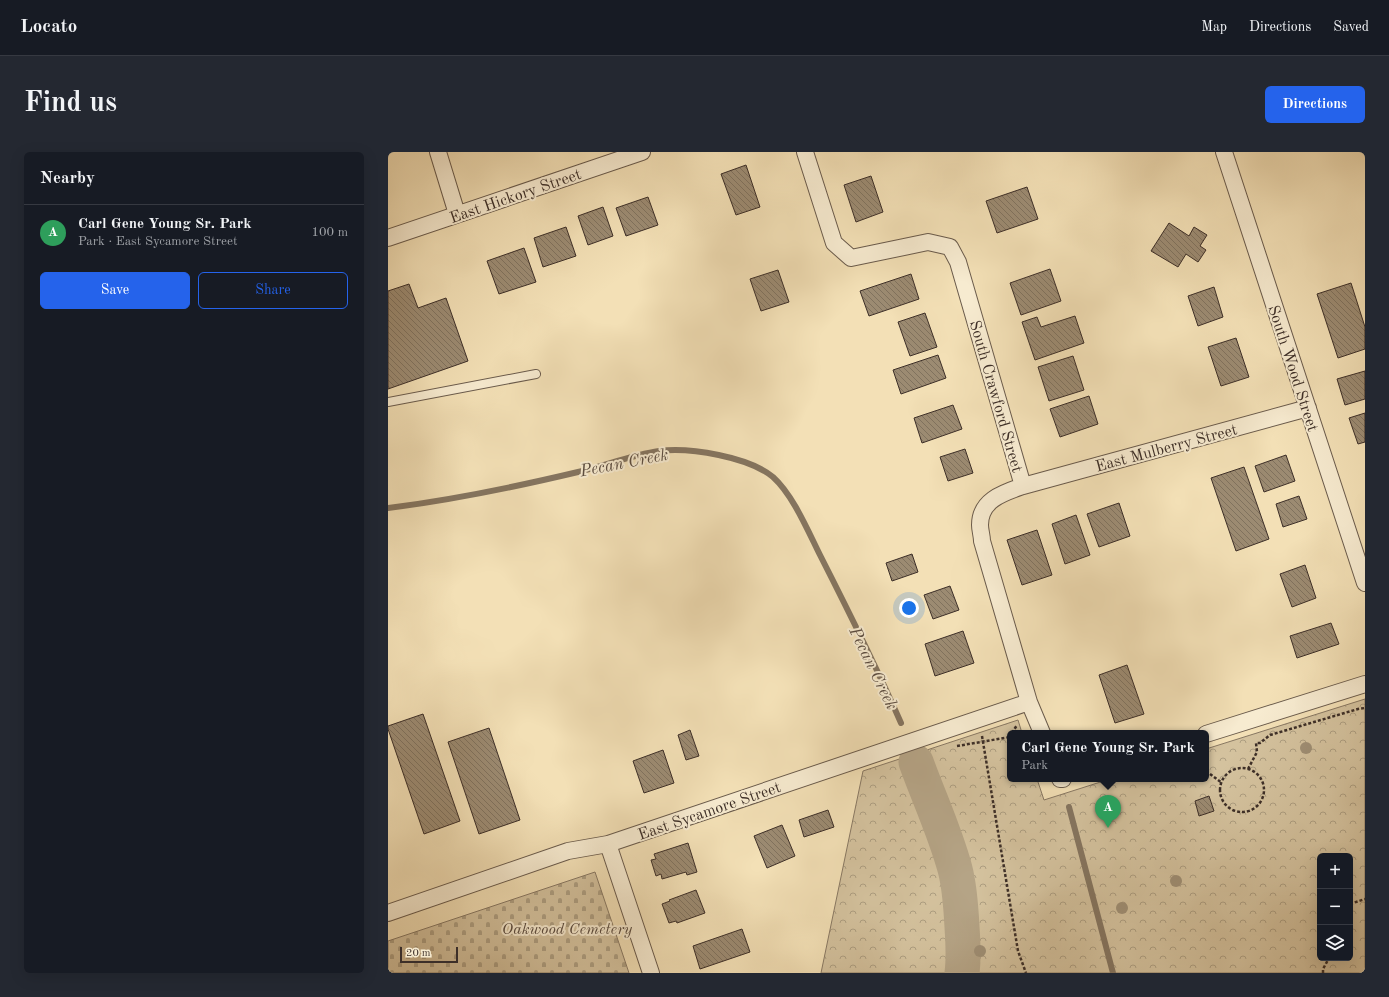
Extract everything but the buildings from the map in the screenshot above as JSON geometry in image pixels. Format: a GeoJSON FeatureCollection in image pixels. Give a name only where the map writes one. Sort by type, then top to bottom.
{"type":"FeatureCollection","features":[{"type":"Feature","properties":{"kind":"street"},"geometry":{"type":"LineString","coordinates":[[438,152],[457,214]]}},
{"type":"Feature","properties":{"kind":"street","name":"East Hickory Street"},"geometry":{"type":"LineString","coordinates":[[388,238],[642,152]]}},
{"type":"Feature","properties":{"kind":"street","name":"South Crawford Street"},"geometry":{"type":"LineString","coordinates":[[805,152],[834,243],[851,258],[928,242],[950,247],[958,262],[1023,486],[1000,494],[985,506],[980,525],[982,541],[1030,702],[1041,730]]}},
{"type":"Feature","properties":{"kind":"street","name":"South Wood Street"},"geometry":{"type":"LineString","coordinates":[[1224,152],[1365,583]]}},
{"type":"Feature","properties":{"kind":"street","name":"East Mulberry Street"},"geometry":{"type":"LineString","coordinates":[[1023,486],[1308,408]]}},
{"type":"Feature","properties":{"kind":"street"},"geometry":{"type":"LineString","coordinates":[[1209,733],[1365,684]]}},
{"type":"Feature","properties":{"kind":"street","name":"East Sycamore Street"},"geometry":{"type":"LineString","coordinates":[[388,912],[568,851],[608,844],[1030,702]]}},
{"type":"Feature","properties":{"kind":"street"},"geometry":{"type":"LineString","coordinates":[[608,844],[651,973]]}},
{"type":"Feature","properties":{"kind":"lane"},"geometry":{"type":"LineString","coordinates":[[388,402],[536,374]]}},
{"type":"Feature","properties":{"kind":"path"},"geometry":{"type":"LineString","coordinates":[[1248,769],[1257,752],[1256,743],[1260,743],[1270,735],[1358,708],[1365,708]]}},
{"type":"Feature","properties":{"kind":"path"},"geometry":{"type":"LineString","coordinates":[[979,719],[1018,951],[1026,973]]}},
{"type":"Feature","properties":{"kind":"path"},"geometry":{"type":"LineString","coordinates":[[983,741],[1007,737]]}},
{"type":"Feature","properties":{"kind":"path"},"geometry":{"type":"LineString","coordinates":[[1241,768],[1248,769],[1259,776],[1263,783],[1263,796],[1255,807],[1249,810],[1235,810],[1224,802],[1221,794],[1222,783],[1227,774],[1233,770],[1241,768]]}},
{"type":"Feature","properties":{"kind":"path"},"geometry":{"type":"LineString","coordinates":[[1209,773],[1222,783]]}},
{"type":"Feature","properties":{"kind":"path"},"geometry":{"type":"LineString","coordinates":[[1353,903],[1365,899]]}},
{"type":"Feature","properties":{"kind":"path"},"geometry":{"type":"LineString","coordinates":[[1323,973],[1323,969],[1327,961]]}},
{"type":"Feature","properties":{"kind":"green space"},"geometry":{"type":"Polygon","coordinates":[[[1365,699],[1365,973],[821,973],[863,771],[1018,720],[1021,730],[1007,730],[1007,782],[1038,782],[1044,800],[1101,782],[1209,782],[1209,748],[1365,699]]]}},
{"type":"Feature","properties":{"kind":"green space","name":"Oakwood Cemetery"},"geometry":{"type":"Polygon","coordinates":[[[595,872],[629,973],[388,973],[388,941],[595,872]]]}},
{"type":"Feature","properties":{"kind":"waterway","name":"Pecan Creek"},"geometry":{"type":"LineString","coordinates":[[388,508],[507,488],[578,472],[638,455],[659,451],[672,450],[702,452],[735,459],[749,464],[773,477],[787,493],[793,503],[862,638],[901,723]]}},
{"type":"Feature","properties":{"kind":"waterway","name":"Pecan Creek"},"geometry":{"type":"LineString","coordinates":[[916,762],[947,842],[957,876],[963,938],[962,973]]}},
{"type":"Feature","properties":{"kind":"waterway"},"geometry":{"type":"LineString","coordinates":[[1069,807],[1113,973]]}},
{"type":"Feature","properties":{"kind":"place","name":"Carl Gene Young Sr. Park"},"geometry":{"type":"Point","coordinates":[1108,828]}}]}
